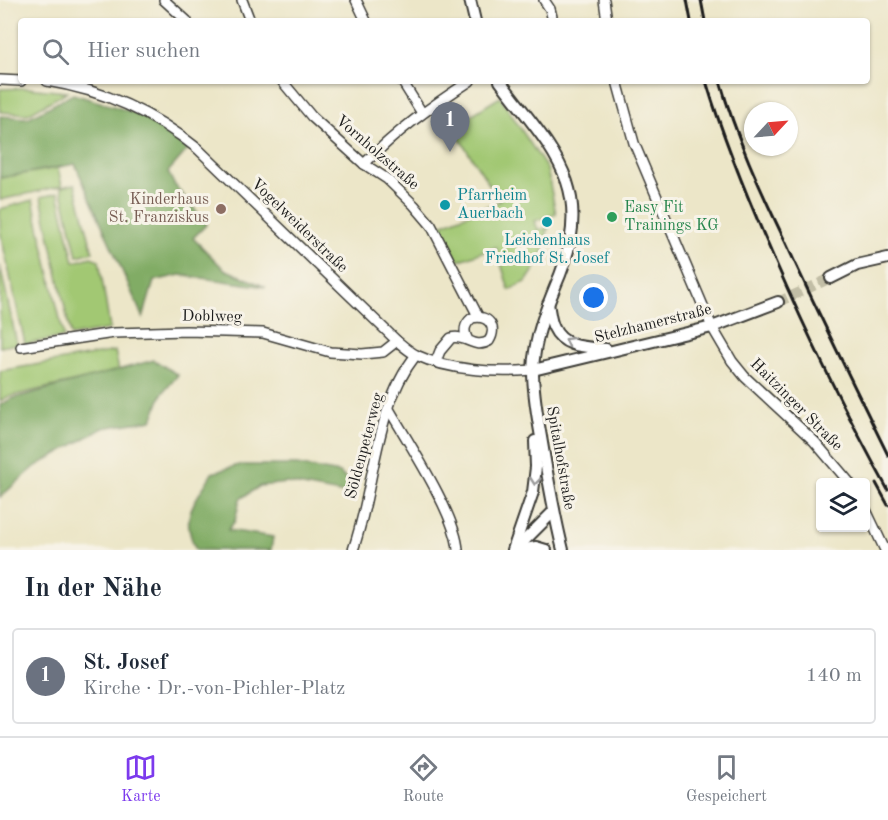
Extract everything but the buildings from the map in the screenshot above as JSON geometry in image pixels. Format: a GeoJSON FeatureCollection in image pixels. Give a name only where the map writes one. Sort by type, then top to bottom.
{"type":"FeatureCollection","features":[{"type":"Feature","properties":{"kind":"street"},"geometry":{"type":"LineString","coordinates":[[164,0],[185,18]]}},
{"type":"Feature","properties":{"kind":"street"},"geometry":{"type":"LineString","coordinates":[[242,0],[249,18]]}},
{"type":"Feature","properties":{"kind":"street"},"geometry":{"type":"LineString","coordinates":[[356,0],[365,18]]}},
{"type":"Feature","properties":{"kind":"street"},"geometry":{"type":"LineString","coordinates":[[470,0],[474,18]]}},
{"type":"Feature","properties":{"kind":"street"},"geometry":{"type":"LineString","coordinates":[[544,0],[552,18]]}},
{"type":"Feature","properties":{"kind":"street"},"geometry":{"type":"LineString","coordinates":[[604,0],[607,18]]}},
{"type":"Feature","properties":{"kind":"street"},"geometry":{"type":"LineString","coordinates":[[0,80],[18,81]]}},
{"type":"Feature","properties":{"kind":"street","name":"Vogelweiderstraße"},"geometry":{"type":"LineString","coordinates":[[60,84],[99,93],[134,108],[178,133],[198,149],[397,341],[416,355],[479,370],[507,372],[533,370]]}},
{"type":"Feature","properties":{"kind":"street","name":"Vornholzstraße"},"geometry":{"type":"LineString","coordinates":[[284,84],[312,117],[364,164],[387,179],[414,205],[431,225],[478,316],[486,318],[491,323],[492,336],[489,341],[478,345],[462,337],[451,338],[440,351],[436,361]]}},
{"type":"Feature","properties":{"kind":"street"},"geometry":{"type":"LineString","coordinates":[[404,84],[422,113]]}},
{"type":"Feature","properties":{"kind":"street"},"geometry":{"type":"LineString","coordinates":[[364,164],[391,137],[466,84]]}},
{"type":"Feature","properties":{"kind":"street","name":"Spitalhofstraße"},"geometry":{"type":"LineString","coordinates":[[502,84],[553,150],[560,163],[572,201],[569,245],[538,335],[533,370],[534,402],[563,550]]}},
{"type":"Feature","properties":{"kind":"street","name":"Haitzinger Straße"},"geometry":{"type":"LineString","coordinates":[[618,84],[634,143],[712,327],[732,361],[746,377],[814,441],[845,478]]}},
{"type":"Feature","properties":{"kind":"street"},"geometry":{"type":"LineString","coordinates":[[831,278],[857,265],[888,258]]}},
{"type":"Feature","properties":{"kind":"street","name":"Stelzhamerstraße"},"geometry":{"type":"LineString","coordinates":[[533,370],[712,327],[778,302]]}},
{"type":"Feature","properties":{"kind":"street"},"geometry":{"type":"LineString","coordinates":[[548,304],[554,328],[568,342],[577,346],[612,350]]}},
{"type":"Feature","properties":{"kind":"street"},"geometry":{"type":"LineString","coordinates":[[468,340],[465,334],[467,322],[478,316]]}},
{"type":"Feature","properties":{"kind":"street","name":"Doblweg"},"geometry":{"type":"LineString","coordinates":[[21,347],[114,333],[174,331],[263,333],[330,352],[362,354],[383,352],[397,341]]}},
{"type":"Feature","properties":{"kind":"street","name":"Söldenpeterweg"},"geometry":{"type":"LineString","coordinates":[[353,550],[371,471],[389,409],[403,371],[416,355]]}},
{"type":"Feature","properties":{"kind":"street"},"geometry":{"type":"LineString","coordinates":[[514,550],[534,492],[536,467],[534,402]]}},
{"type":"Feature","properties":{"kind":"street"},"geometry":{"type":"LineString","coordinates":[[389,409],[443,505],[457,538],[458,550]]}},
{"type":"Feature","properties":{"kind":"street"},"geometry":{"type":"LineString","coordinates":[[514,550],[554,511]]}},
{"type":"Feature","properties":{"kind":"street"},"geometry":{"type":"LineString","coordinates":[[870,518],[885,550]]}},
{"type":"Feature","properties":{"kind":"street"},"geometry":{"type":"LineString","coordinates":[[522,550],[536,547],[546,550]]}},
{"type":"Feature","properties":{"kind":"green space"},"geometry":{"type":"Polygon","coordinates":[[[28,88],[67,92],[28,114],[0,112],[0,89],[28,88]]]}},
{"type":"Feature","properties":{"kind":"green space"},"geometry":{"type":"Polygon","coordinates":[[[73,94],[139,114],[167,131],[188,149],[168,172],[174,184],[207,224],[193,238],[224,269],[266,287],[180,275],[154,281],[143,318],[75,164],[0,178],[0,116],[28,118],[73,94]]]}},
{"type":"Feature","properties":{"kind":"green space"},"geometry":{"type":"Polygon","coordinates":[[[500,97],[547,169],[556,214],[535,221],[538,230],[548,228],[542,258],[526,282],[509,290],[496,247],[458,261],[441,225],[500,201],[452,127],[500,97]]]}},
{"type":"Feature","properties":{"kind":"green space"},"geometry":{"type":"Polygon","coordinates":[[[58,168],[62,186],[0,200],[0,178],[58,168]]]}},
{"type":"Feature","properties":{"kind":"green space"},"geometry":{"type":"Polygon","coordinates":[[[75,184],[93,252],[77,256],[61,187],[75,184]]]}},
{"type":"Feature","properties":{"kind":"green space"},"geometry":{"type":"Polygon","coordinates":[[[58,193],[74,262],[91,257],[99,260],[110,329],[71,336],[41,197],[58,193]]]}},
{"type":"Feature","properties":{"kind":"green space"},"geometry":{"type":"Polygon","coordinates":[[[33,200],[64,337],[25,344],[0,231],[0,209],[33,200]]]}},
{"type":"Feature","properties":{"kind":"green space"},"geometry":{"type":"Polygon","coordinates":[[[0,265],[17,344],[0,347],[0,265]]]}},
{"type":"Feature","properties":{"kind":"green space"},"geometry":{"type":"Polygon","coordinates":[[[115,351],[119,371],[7,397],[0,401],[0,371],[115,351]]]}},
{"type":"Feature","properties":{"kind":"green space"},"geometry":{"type":"Polygon","coordinates":[[[154,360],[178,375],[162,394],[152,420],[103,428],[36,466],[0,497],[0,405],[11,399],[154,360]]]}},
{"type":"Feature","properties":{"kind":"green space"},"geometry":{"type":"Polygon","coordinates":[[[239,465],[297,465],[340,473],[353,486],[350,495],[287,483],[260,486],[240,499],[235,521],[228,530],[273,537],[271,550],[196,550],[189,527],[189,518],[195,502],[212,473],[239,465]]]}},
{"type":"Feature","properties":{"kind":"tunnel"},"geometry":{"type":"LineString","coordinates":[[778,302],[831,278]]}},
{"type":"Feature","properties":{"kind":"railway"},"geometry":{"type":"LineString","coordinates":[[687,0],[690,18]]}},
{"type":"Feature","properties":{"kind":"railway"},"geometry":{"type":"LineString","coordinates":[[701,0],[704,18]]}},
{"type":"Feature","properties":{"kind":"railway"},"geometry":{"type":"LineString","coordinates":[[707,84],[737,170],[786,286],[842,404],[888,490]]}},
{"type":"Feature","properties":{"kind":"railway"},"geometry":{"type":"LineString","coordinates":[[721,84],[733,122],[758,182],[888,455]]}},
{"type":"Feature","properties":{"kind":"railway"},"geometry":{"type":"LineString","coordinates":[[876,483],[888,505]]}},
{"type":"Feature","properties":{"kind":"place","name":"St. Josef"},"geometry":{"type":"Point","coordinates":[450,152]}},
{"type":"Feature","properties":{"kind":"place","name":"Pfarrheim Auerbach"},"geometry":{"type":"Point","coordinates":[445,205]}},
{"type":"Feature","properties":{"kind":"place","name":"Kinderhaus St. Franziskus"},"geometry":{"type":"Point","coordinates":[221,209]}},
{"type":"Feature","properties":{"kind":"place","name":"Easy Fit Trainings KG"},"geometry":{"type":"Point","coordinates":[612,217]}},
{"type":"Feature","properties":{"kind":"place","name":"Leichenhaus Friedhof St. Josef"},"geometry":{"type":"Point","coordinates":[547,222]}}]}
